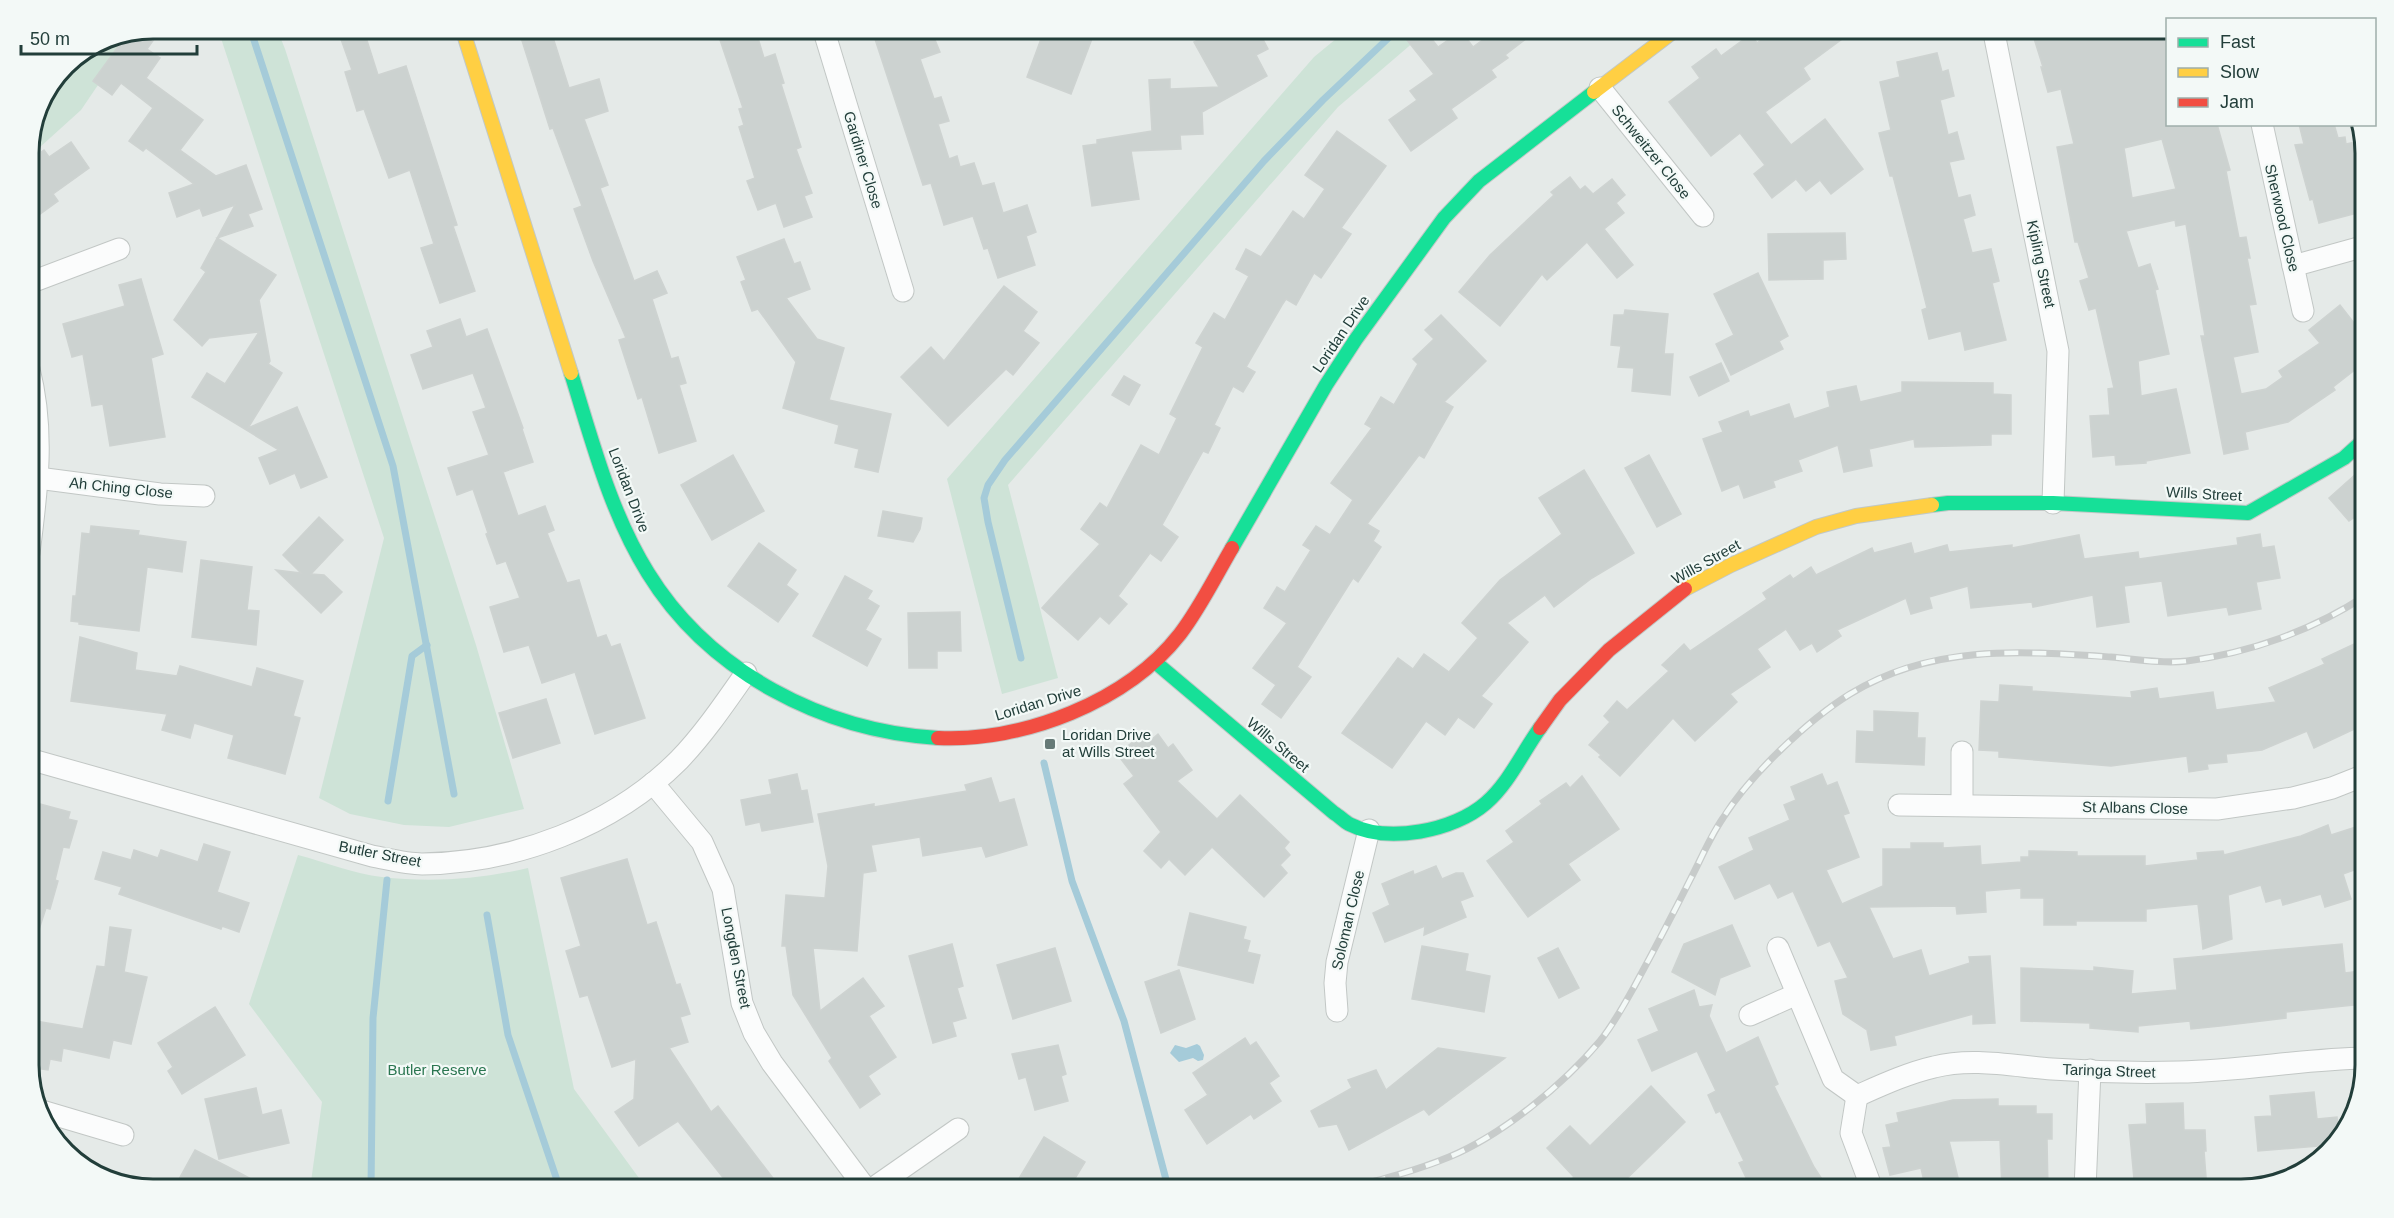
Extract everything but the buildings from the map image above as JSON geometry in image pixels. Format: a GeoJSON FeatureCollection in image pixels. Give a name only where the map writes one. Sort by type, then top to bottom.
{"type":"FeatureCollection","features":[{"type":"Feature","properties":{"kind":"street","name":"Loridan Drive"},"geometry":{"type":"LineString","coordinates":[[466,39],[607,483],[643,565],[666,601],[697,634],[746,674],[780,696],[818,714],[847,724],[888,733],[933,738],[966,738],[1008,732],[1079,710],[1111,695],[1155,662],[1179,637],[1320,395],[1356,339],[1444,218],[1479,181],[1664,39]]}},
{"type":"Feature","properties":{"kind":"street","name":"Gardiner Close"},"geometry":{"type":"LineString","coordinates":[[826,39],[903,291]]}},
{"type":"Feature","properties":{"kind":"street","name":"Kipling Street"},"geometry":{"type":"LineString","coordinates":[[1995,39],[2058,351],[2053,503]]}},
{"type":"Feature","properties":{"kind":"street","name":"Schweitzer Close"},"geometry":{"type":"LineString","coordinates":[[1600,88],[1703,216]]}},
{"type":"Feature","properties":{"kind":"street","name":"Sherwood Close"},"geometry":{"type":"LineString","coordinates":[[2262,126],[2303,311]]}},
{"type":"Feature","properties":{"kind":"street"},"geometry":{"type":"LineString","coordinates":[[39,279],[119,249]]}},
{"type":"Feature","properties":{"kind":"street"},"geometry":{"type":"LineString","coordinates":[[2293,266],[2355,249]]}},
{"type":"Feature","properties":{"kind":"street","name":"Wills Street"},"geometry":{"type":"LineString","coordinates":[[1155,662],[1350,824],[1369,830],[1398,833],[1427,831],[1461,820],[1485,804],[1502,786],[1538,730],[1581,676],[1683,590],[1731,565],[1816,527],[1856,516],[1948,503],[2053,503],[2248,513],[2344,458],[2355,448]]}},
{"type":"Feature","properties":{"kind":"street","name":"Ah Ching Close"},"geometry":{"type":"LineString","coordinates":[[39,478],[160,494],[204,496]]}},
{"type":"Feature","properties":{"kind":"street","name":"Butler Street"},"geometry":{"type":"LineString","coordinates":[[39,762],[372,856],[420,864],[468,861],[548,842],[615,809],[653,783],[699,738],[746,674]]}},
{"type":"Feature","properties":{"kind":"street"},"geometry":{"type":"LineString","coordinates":[[1962,752],[1962,806]]}},
{"type":"Feature","properties":{"kind":"street","name":"St Albans Close"},"geometry":{"type":"LineString","coordinates":[[1899,805],[2217,809],[2293,798],[2332,788],[2355,779]]}},
{"type":"Feature","properties":{"kind":"street","name":"Longden Street"},"geometry":{"type":"LineString","coordinates":[[653,783],[702,842],[723,889],[742,1003],[754,1033],[772,1063],[858,1179]]}},
{"type":"Feature","properties":{"kind":"street","name":"Soloman Close"},"geometry":{"type":"LineString","coordinates":[[1337,1011],[1335,983],[1338,962],[1369,830]]}},
{"type":"Feature","properties":{"kind":"street"},"geometry":{"type":"LineString","coordinates":[[1778,948],[1833,1079],[1857,1096],[1851,1133],[1868,1179]]}},
{"type":"Feature","properties":{"kind":"street"},"geometry":{"type":"LineString","coordinates":[[1750,1015],[1797,994]]}},
{"type":"Feature","properties":{"kind":"street","name":"Taringa Street"},"geometry":{"type":"LineString","coordinates":[[1857,1096],[1935,1066],[1984,1062],[2137,1073],[2211,1072],[2306,1060],[2355,1059]]}},
{"type":"Feature","properties":{"kind":"street"},"geometry":{"type":"LineString","coordinates":[[2085,1179],[2090,1070]]}},
{"type":"Feature","properties":{"kind":"street"},"geometry":{"type":"LineString","coordinates":[[50,1113],[123,1135]]}},
{"type":"Feature","properties":{"kind":"street"},"geometry":{"type":"LineString","coordinates":[[888,1179],[958,1129]]}},
{"type":"Feature","properties":{"kind":"green space"},"geometry":{"type":"Polygon","coordinates":[[[221,39],[281,39],[285,49],[476,645],[524,809],[449,827],[404,825],[350,814],[319,798],[384,538],[221,39]]]}},
{"type":"Feature","properties":{"kind":"green space"},"geometry":{"type":"Polygon","coordinates":[[[1336,39],[1417,39],[1338,107],[1008,485],[1058,678],[1002,694],[947,479],[1314,57],[1336,39]]]}},
{"type":"Feature","properties":{"kind":"green space"},"geometry":{"type":"Polygon","coordinates":[[[127,42],[81,110],[39,148],[48,109],[67,78],[90,58],[127,42]]]}},
{"type":"Feature","properties":{"kind":"green space","name":"Butler Reserve"},"geometry":{"type":"Polygon","coordinates":[[[298,855],[361,873],[400,879],[456,879],[528,868],[574,1089],[640,1179],[311,1179],[322,1102],[249,1004],[298,855]]]}},
{"type":"Feature","properties":{"kind":"water"},"geometry":{"type":"Polygon","coordinates":[[[1197,1044],[1204,1055],[1203,1060],[1198,1061],[1193,1058],[1179,1062],[1170,1053],[1175,1045],[1186,1048],[1197,1044]]]}},
{"type":"Feature","properties":{"kind":"waterway"},"geometry":{"type":"LineString","coordinates":[[254,39],[393,466],[454,794]]}},
{"type":"Feature","properties":{"kind":"waterway"},"geometry":{"type":"LineString","coordinates":[[1021,658],[988,522],[984,498],[988,485],[1005,460],[1264,161],[1323,100],[1387,39]]}},
{"type":"Feature","properties":{"kind":"waterway"},"geometry":{"type":"LineString","coordinates":[[388,801],[412,656],[427,645]]}},
{"type":"Feature","properties":{"kind":"waterway"},"geometry":{"type":"LineString","coordinates":[[1044,763],[1072,881],[1124,1021],[1166,1179]]}},
{"type":"Feature","properties":{"kind":"waterway"},"geometry":{"type":"LineString","coordinates":[[371,1179],[373,1018],[387,880]]}},
{"type":"Feature","properties":{"kind":"waterway"},"geometry":{"type":"LineString","coordinates":[[487,915],[508,1035],[557,1179]]}},
{"type":"Feature","properties":{"kind":"railway"},"geometry":{"type":"LineString","coordinates":[[1384,1179],[1449,1157],[1490,1136],[1550,1091],[1585,1058],[1618,1015],[1714,833],[1734,801],[1798,733],[1850,694],[1881,678],[1913,666],[1977,654],[2043,653],[2168,662],[2211,657],[2280,638],[2324,619],[2355,602]]}},
{"type":"Feature","properties":{"kind":"traffic: fast"},"geometry":{"type":"LineString","coordinates":[[1232,548],[1326,385],[1356,339],[1444,218],[1479,181],[1594,92]]}},
{"type":"Feature","properties":{"kind":"traffic: fast"},"geometry":{"type":"LineString","coordinates":[[571,373],[612,501],[635,550],[673,608],[703,640],[736,667],[773,690],[812,709],[853,723],[895,733],[938,738]]}},
{"type":"Feature","properties":{"kind":"traffic: fast"},"geometry":{"type":"LineString","coordinates":[[1932,505],[2053,503],[2248,513],[2344,458],[2355,448]]}},
{"type":"Feature","properties":{"kind":"traffic: fast"},"geometry":{"type":"LineString","coordinates":[[1155,662],[1334,813],[1349,824],[1382,833],[1420,832],[1457,821],[1473,813],[1502,786],[1540,728]]}},
{"type":"Feature","properties":{"kind":"traffic: slow"},"geometry":{"type":"LineString","coordinates":[[465,39],[571,373]]}},
{"type":"Feature","properties":{"kind":"traffic: slow"},"geometry":{"type":"LineString","coordinates":[[1594,92],[1664,39]]}},
{"type":"Feature","properties":{"kind":"traffic: slow"},"geometry":{"type":"LineString","coordinates":[[1685,589],[1731,565],[1816,527],[1856,516],[1932,505]]}},
{"type":"Feature","properties":{"kind":"traffic: jam"},"geometry":{"type":"LineString","coordinates":[[938,738],[1004,733],[1038,725],[1103,698],[1132,680],[1158,658],[1180,634],[1201,603],[1232,548]]}},
{"type":"Feature","properties":{"kind":"traffic: jam"},"geometry":{"type":"LineString","coordinates":[[1540,728],[1560,700],[1609,650],[1685,589]]}},
{"type":"Feature","properties":{"kind":"place","name":"Loridan Drive at Wills Street"},"geometry":{"type":"Point","coordinates":[1050,744]}}]}
